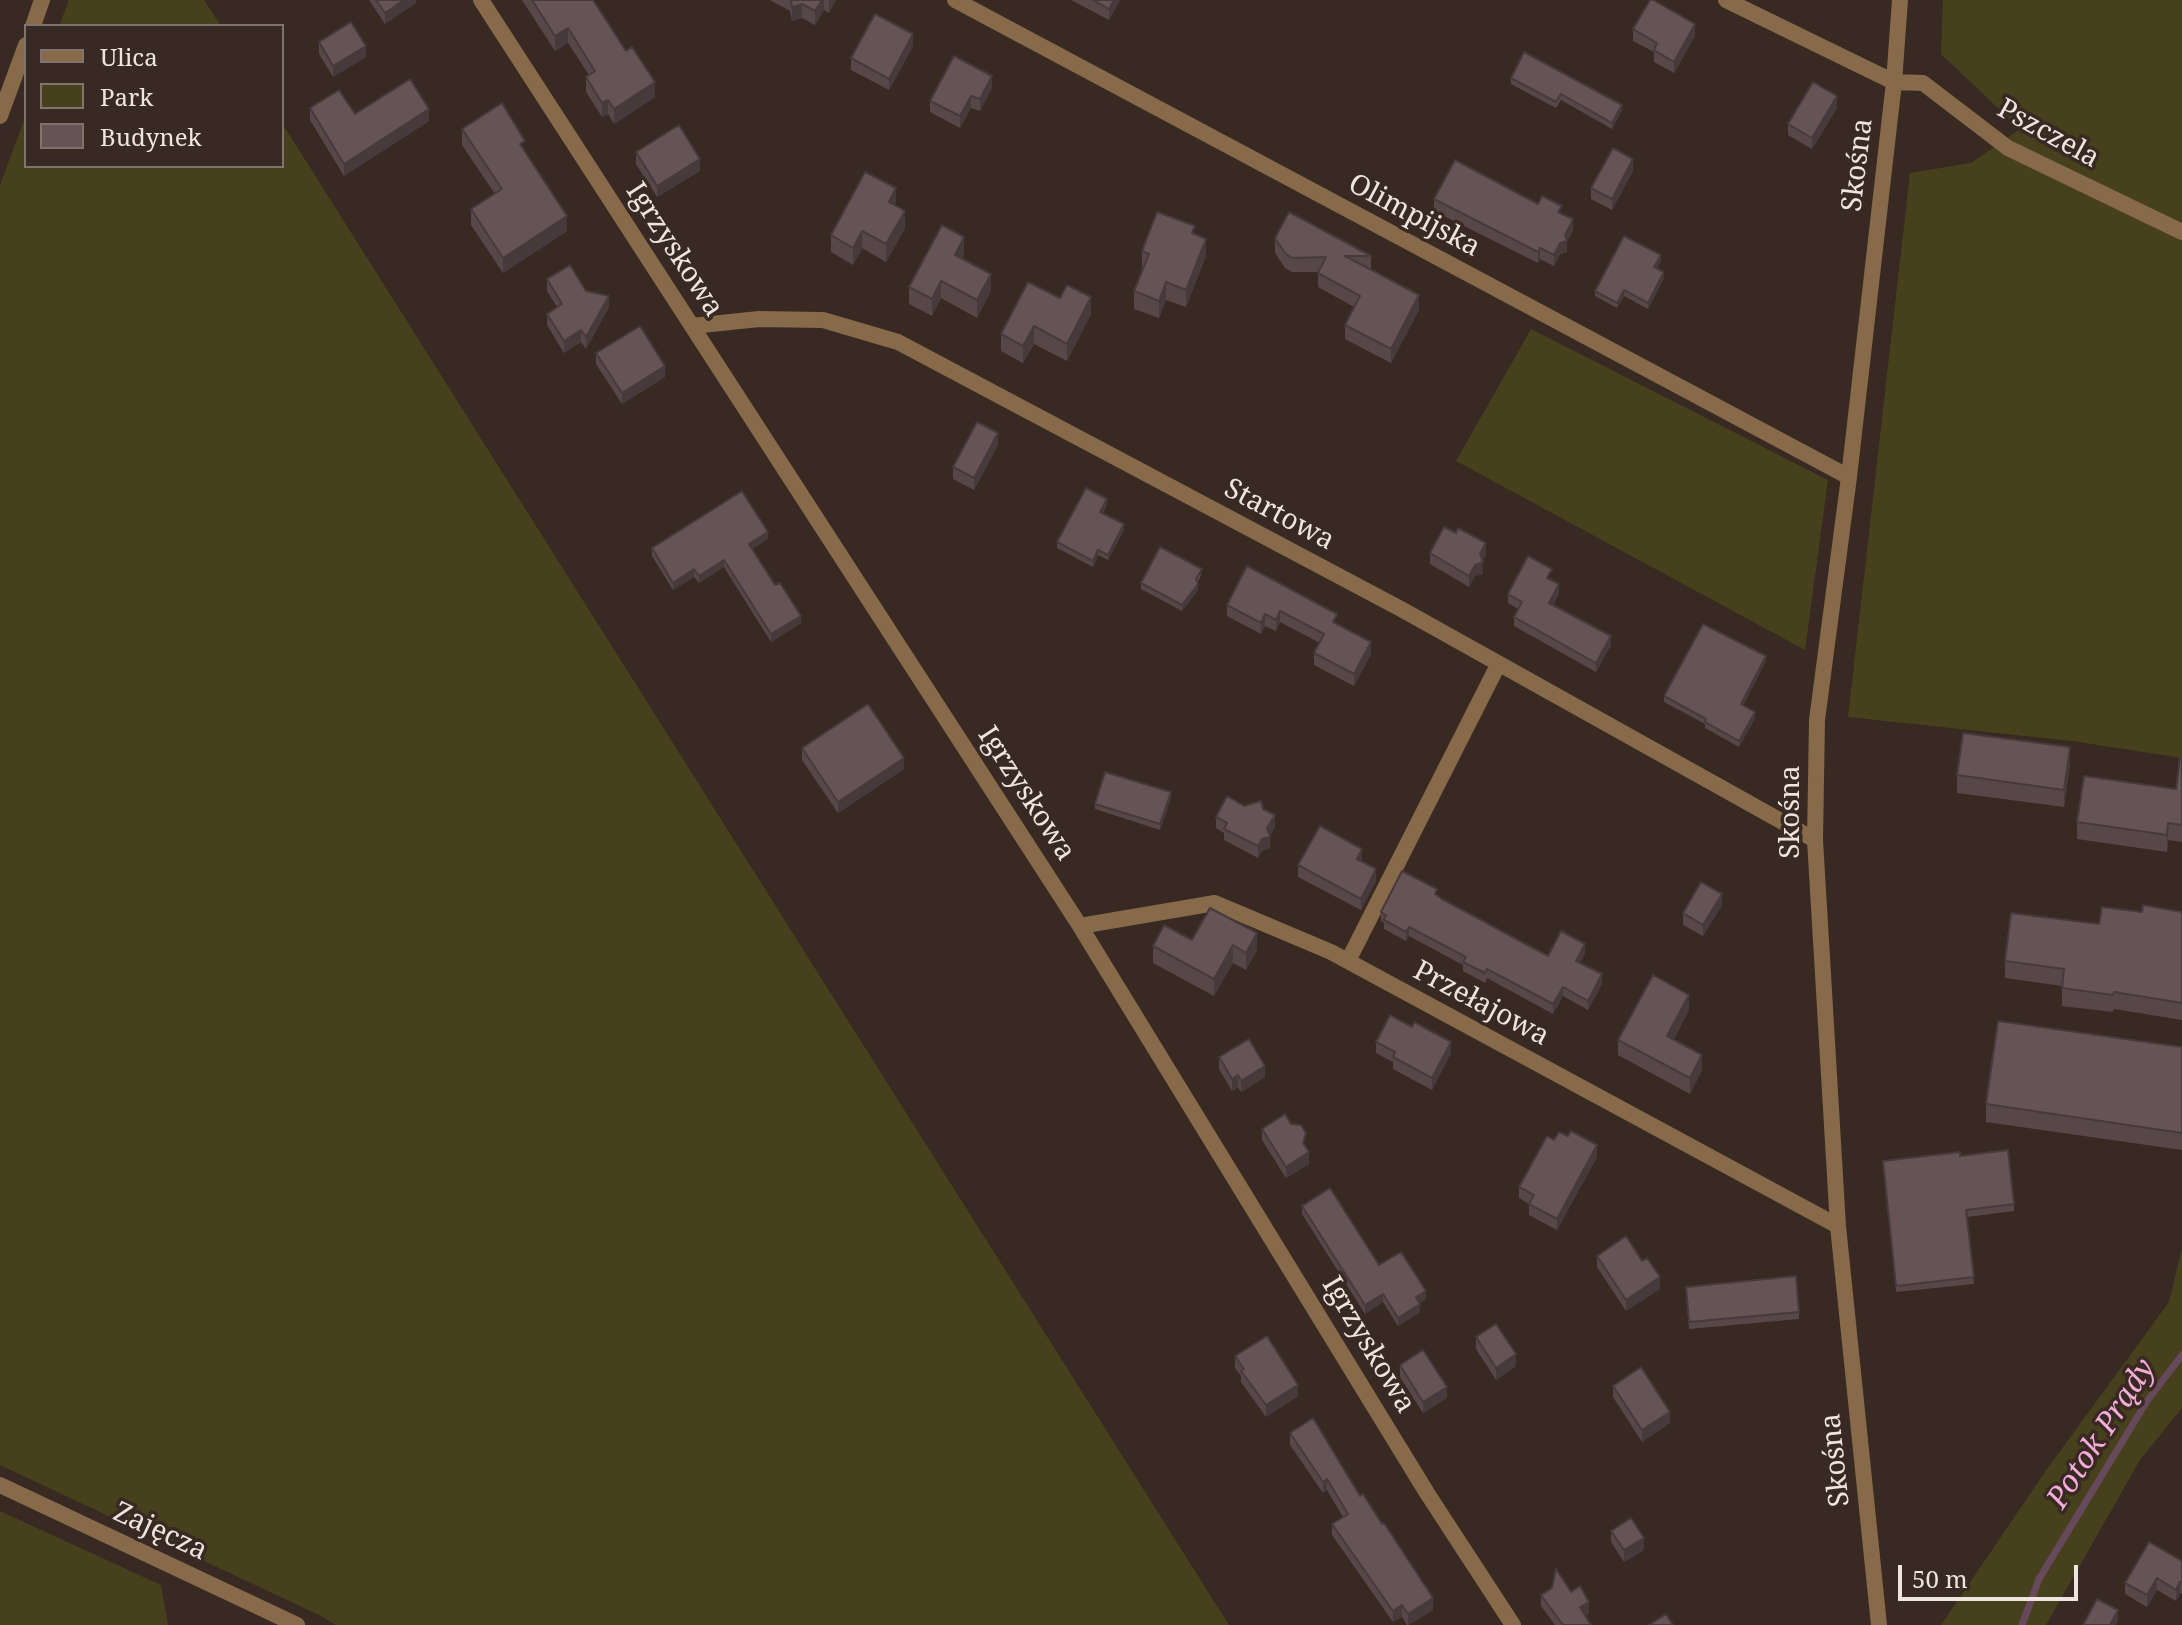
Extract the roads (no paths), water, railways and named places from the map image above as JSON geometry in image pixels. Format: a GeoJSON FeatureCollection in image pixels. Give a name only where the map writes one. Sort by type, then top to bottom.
{"type":"FeatureCollection","features":[{"type":"Feature","properties":{"kind":"street"},"geometry":{"type":"LineString","coordinates":[[34,24],[42,0]]}},
{"type":"Feature","properties":{"kind":"street","name":"Igrzyskowa"},"geometry":{"type":"LineString","coordinates":[[481,0],[1080,926],[1427,1493],[1513,1625]]}},
{"type":"Feature","properties":{"kind":"street","name":"Olimpijska"},"geometry":{"type":"LineString","coordinates":[[955,0],[1849,477]]}},
{"type":"Feature","properties":{"kind":"street","name":"Pszczela"},"geometry":{"type":"LineString","coordinates":[[1726,0],[1894,82],[1923,83],[2008,148],[2182,232]]}},
{"type":"Feature","properties":{"kind":"street","name":"Skośna"},"geometry":{"type":"LineString","coordinates":[[1879,1625],[1838,1226],[1815,840],[1817,720],[1849,477],[1894,82],[1900,0]]}},
{"type":"Feature","properties":{"kind":"street"},"geometry":{"type":"LineString","coordinates":[[0,116],[24,50]]}},
{"type":"Feature","properties":{"kind":"street","name":"Startowa"},"geometry":{"type":"LineString","coordinates":[[692,326],[759,319],[823,320],[898,342],[1373,594],[1815,840]]}},
{"type":"Feature","properties":{"kind":"street"},"geometry":{"type":"LineString","coordinates":[[1348,961],[1498,665]]}},
{"type":"Feature","properties":{"kind":"street","name":"Przełajowa"},"geometry":{"type":"LineString","coordinates":[[1080,926],[1215,903],[1348,961],[1838,1226]]}},
{"type":"Feature","properties":{"kind":"street","name":"Zajęcza"},"geometry":{"type":"LineString","coordinates":[[0,1485],[297,1625]]}},
{"type":"Feature","properties":{"kind":"waterway","name":"Potok Prądy"},"geometry":{"type":"LineString","coordinates":[[2022,1625],[2039,1579],[2147,1401],[2182,1355]]}}]}
